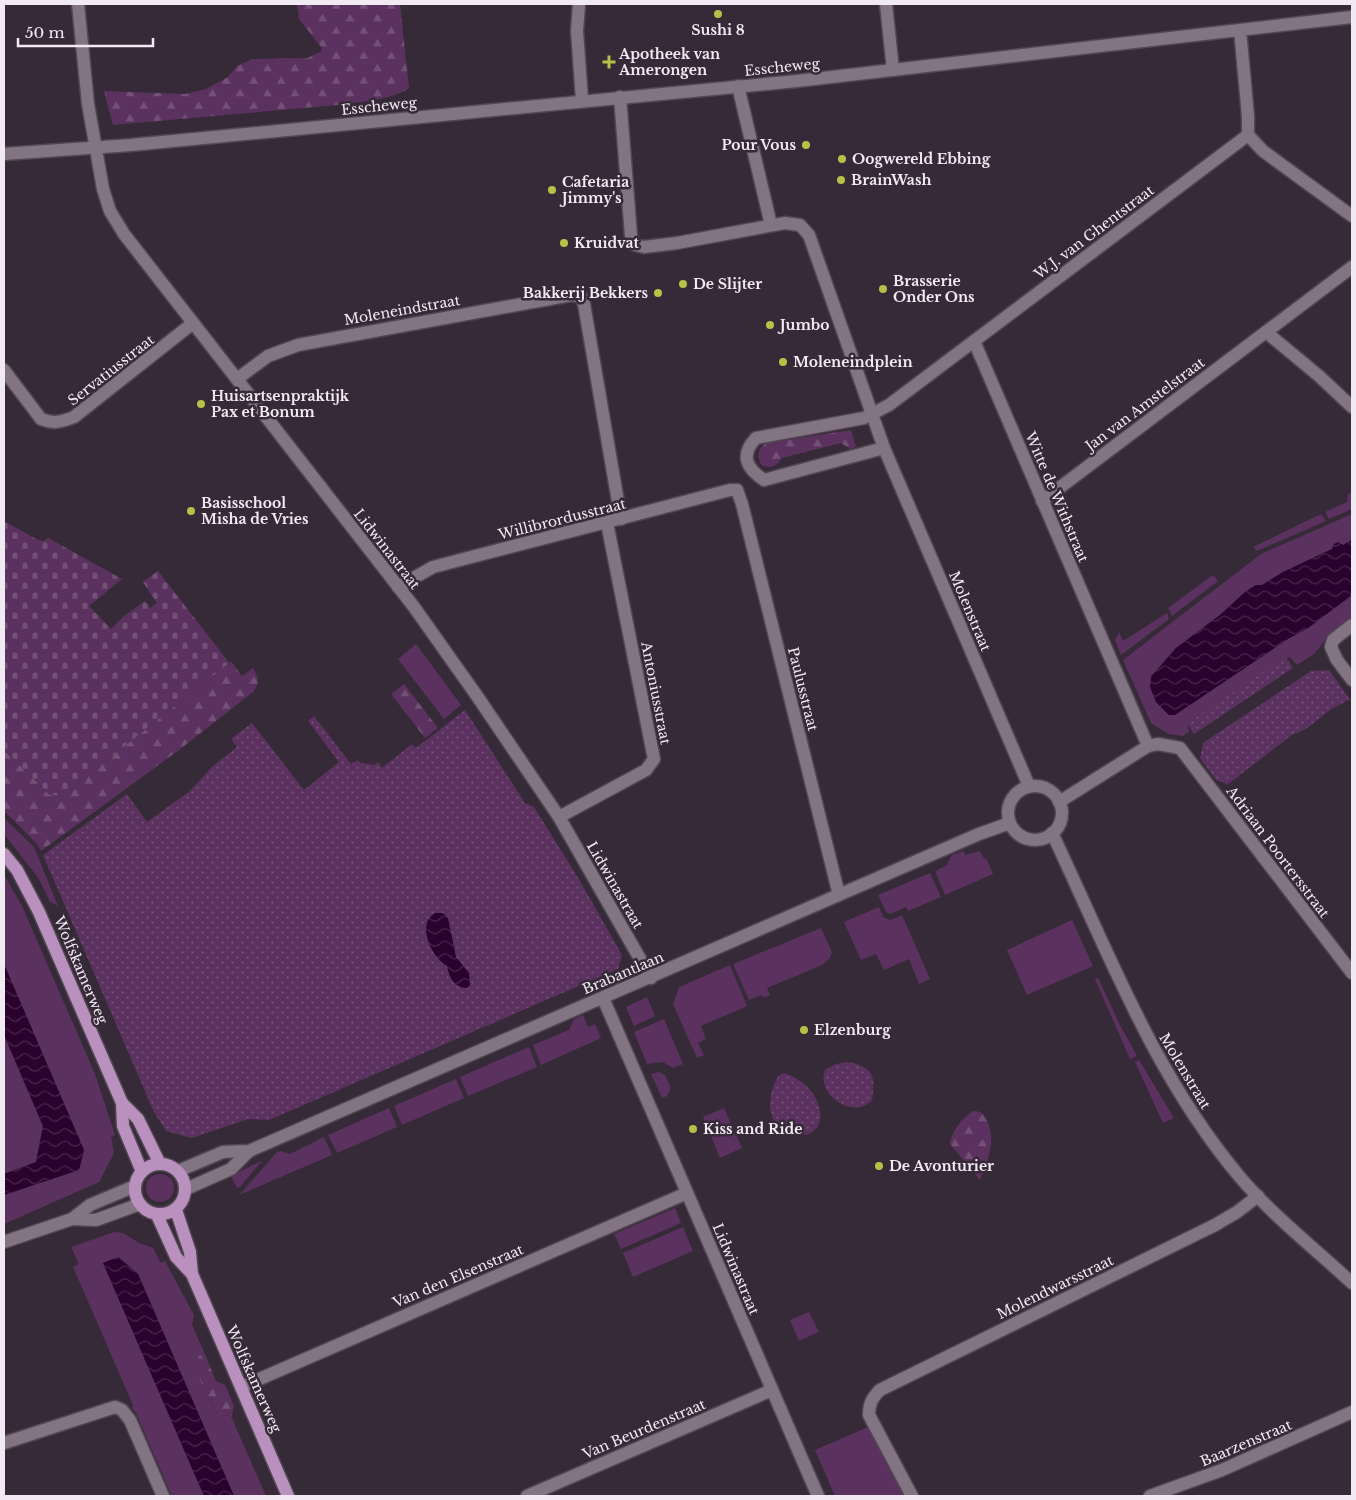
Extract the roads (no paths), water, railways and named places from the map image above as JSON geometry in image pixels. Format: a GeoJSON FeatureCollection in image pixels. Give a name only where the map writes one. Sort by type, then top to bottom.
{"type":"FeatureCollection","features":[{"type":"Feature","properties":{"kind":"main road","name":"Wolfskamerweg"},"geometry":{"type":"LineString","coordinates":[[4,854],[17,870],[39,912],[122,1102],[138,1119],[160,1164]]}},
{"type":"Feature","properties":{"kind":"main road","name":"Wolfskamerweg"},"geometry":{"type":"LineString","coordinates":[[122,1102],[123,1126],[142,1172]]}},
{"type":"Feature","properties":{"kind":"main road"},"geometry":{"type":"LineString","coordinates":[[160,1164],[170,1166],[178,1171],[184,1180],[186,1189],[184,1198],[176,1210],[167,1214],[157,1215],[147,1211],[140,1204],[136,1196],[135,1186],[142,1172],[150,1166],[160,1164]]}},
{"type":"Feature","properties":{"kind":"main road","name":"Wolfskamerweg"},"geometry":{"type":"LineString","coordinates":[[176,1210],[190,1252],[192,1274],[288,1496]]}},
{"type":"Feature","properties":{"kind":"main road","name":"Wolfskamerweg"},"geometry":{"type":"LineString","coordinates":[[157,1215],[176,1257],[192,1274]]}},
{"type":"Feature","properties":{"kind":"street","name":"Lidwinastraat"},"geometry":{"type":"LineString","coordinates":[[79,4],[88,104],[103,188],[110,211],[124,234],[398,587],[477,696],[558,817],[651,978]]}},
{"type":"Feature","properties":{"kind":"street"},"geometry":{"type":"LineString","coordinates":[[579,4],[577,31],[582,100]]}},
{"type":"Feature","properties":{"kind":"street"},"geometry":{"type":"LineString","coordinates":[[886,4],[893,70]]}},
{"type":"Feature","properties":{"kind":"street","name":"Esscheweg"},"geometry":{"type":"LineString","coordinates":[[4,154],[96,147],[738,86],[1352,17]]}},
{"type":"Feature","properties":{"kind":"street"},"geometry":{"type":"LineString","coordinates":[[1240,30],[1248,116],[1248,136],[1263,150],[1352,216]]}},
{"type":"Feature","properties":{"kind":"street"},"geometry":{"type":"LineString","coordinates":[[738,86],[771,225]]}},
{"type":"Feature","properties":{"kind":"street"},"geometry":{"type":"LineString","coordinates":[[620,97],[631,236],[635,245],[644,247],[677,243],[785,224],[800,225],[809,234],[872,414],[864,418],[756,438],[748,446],[747,460],[752,472],[764,480],[884,448]]}},
{"type":"Feature","properties":{"kind":"street","name":"W.J. van Ghentstraat"},"geometry":{"type":"LineString","coordinates":[[872,414],[889,405],[1248,136]]}},
{"type":"Feature","properties":{"kind":"street","name":"Jan van Amstelstraat"},"geometry":{"type":"LineString","coordinates":[[1042,501],[1352,267]]}},
{"type":"Feature","properties":{"kind":"street","name":"Moleneindstraat"},"geometry":{"type":"LineString","coordinates":[[237,379],[268,356],[298,345],[571,294],[581,296],[584,304],[621,519]]}},
{"type":"Feature","properties":{"kind":"street","name":"Servatiusstraat"},"geometry":{"type":"LineString","coordinates":[[4,370],[41,418],[50,422],[62,422],[74,418],[194,323]]}},
{"type":"Feature","properties":{"kind":"street"},"geometry":{"type":"LineString","coordinates":[[1266,332],[1319,376],[1352,407]]}},
{"type":"Feature","properties":{"kind":"street","name":"Witte de Withstraat"},"geometry":{"type":"LineString","coordinates":[[974,341],[1148,746]]}},
{"type":"Feature","properties":{"kind":"street","name":"Molenstraat"},"geometry":{"type":"LineString","coordinates":[[872,414],[884,448],[1029,786]]}},
{"type":"Feature","properties":{"kind":"street","name":"Willibrordusstraat"},"geometry":{"type":"LineString","coordinates":[[398,587],[433,567],[730,490],[737,490]]}},
{"type":"Feature","properties":{"kind":"street","name":"Paulusstraat"},"geometry":{"type":"LineString","coordinates":[[737,490],[839,895]]}},
{"type":"Feature","properties":{"kind":"street","name":"Antoniusstraat"},"geometry":{"type":"LineString","coordinates":[[558,817],[646,770],[654,759],[607,523]]}},
{"type":"Feature","properties":{"kind":"street"},"geometry":{"type":"LineString","coordinates":[[1352,625],[1333,640],[1331,647],[1337,660],[1352,680]]}},
{"type":"Feature","properties":{"kind":"street","name":"Adriaan Poortersstraat"},"geometry":{"type":"LineString","coordinates":[[1148,746],[1158,744],[1180,748],[1352,973]]}},
{"type":"Feature","properties":{"kind":"street"},"geometry":{"type":"LineString","coordinates":[[1059,802],[1148,746]]}},
{"type":"Feature","properties":{"kind":"street"},"geometry":{"type":"LineString","coordinates":[[1029,786],[1046,788],[1053,792],[1059,802],[1062,814],[1060,822],[1052,833],[1042,839],[1024,838],[1016,832],[1010,823],[1008,809],[1010,801],[1015,794],[1029,786]]}},
{"type":"Feature","properties":{"kind":"street","name":"Brabantlaan"},"geometry":{"type":"LineString","coordinates":[[178,1171],[222,1152],[249,1151],[979,834],[1010,823]]}},
{"type":"Feature","properties":{"kind":"street","name":"Molenstraat"},"geometry":{"type":"LineString","coordinates":[[1052,833],[1114,972],[1158,1057],[1205,1133],[1239,1176],[1258,1196],[1352,1283]]}},
{"type":"Feature","properties":{"kind":"street","name":"Lidwinastraat"},"geometry":{"type":"LineString","coordinates":[[603,998],[818,1496]]}},
{"type":"Feature","properties":{"kind":"street","name":"Brabantlaan"},"geometry":{"type":"LineString","coordinates":[[186,1189],[231,1169],[249,1151]]}},
{"type":"Feature","properties":{"kind":"street"},"geometry":{"type":"LineString","coordinates":[[4,1242],[72,1219],[90,1205],[135,1186]]}},
{"type":"Feature","properties":{"kind":"street","name":"Van den Elsenstraat"},"geometry":{"type":"LineString","coordinates":[[241,1387],[687,1193]]}},
{"type":"Feature","properties":{"kind":"street","name":"Molendwarsstraat"},"geometry":{"type":"LineString","coordinates":[[912,1496],[869,1415],[869,1406],[873,1396],[880,1390],[1215,1225],[1237,1212],[1258,1196]]}},
{"type":"Feature","properties":{"kind":"street"},"geometry":{"type":"LineString","coordinates":[[72,1219],[96,1220],[140,1204]]}},
{"type":"Feature","properties":{"kind":"street","name":"Van Beurdenstraat"},"geometry":{"type":"LineString","coordinates":[[528,1496],[772,1390]]}},
{"type":"Feature","properties":{"kind":"street"},"geometry":{"type":"LineString","coordinates":[[4,1443],[115,1407],[122,1410],[130,1420],[163,1496]]}},
{"type":"Feature","properties":{"kind":"street","name":"Baarzenstraat"},"geometry":{"type":"LineString","coordinates":[[1150,1496],[1222,1470],[1352,1412]]}},
{"type":"Feature","properties":{"kind":"water"},"geometry":{"type":"Polygon","coordinates":[[[1352,540],[1352,595],[1308,628],[1288,639],[1175,715],[1169,715],[1156,702],[1150,687],[1151,677],[1176,648],[1256,585],[1262,585],[1283,572],[1332,549],[1334,544],[1338,542],[1343,545],[1352,540]]]}},
{"type":"Feature","properties":{"kind":"water"},"geometry":{"type":"Polygon","coordinates":[[[435,913],[443,913],[448,918],[456,957],[469,973],[470,985],[467,988],[462,988],[455,984],[447,966],[441,962],[431,948],[426,932],[429,918],[435,913]]]}},
{"type":"Feature","properties":{"kind":"water"},"geometry":{"type":"Polygon","coordinates":[[[4,964],[84,1150],[79,1170],[4,1195],[4,1174],[36,1162],[43,1126],[4,1035],[4,964]]]}},
{"type":"Feature","properties":{"kind":"water"},"geometry":{"type":"Polygon","coordinates":[[[118,1257],[138,1274],[234,1496],[204,1496],[103,1263],[118,1257]]]}},
{"type":"Feature","properties":{"kind":"place","name":"Sushi 8"},"geometry":{"type":"Point","coordinates":[718,14]}},
{"type":"Feature","properties":{"kind":"place","name":"Apotheek van Amerongen"},"geometry":{"type":"Point","coordinates":[609,62]}},
{"type":"Feature","properties":{"kind":"place","name":"Pour Vous"},"geometry":{"type":"Point","coordinates":[806,145]}},
{"type":"Feature","properties":{"kind":"place","name":"Oogwereld Ebbing"},"geometry":{"type":"Point","coordinates":[842,159]}},
{"type":"Feature","properties":{"kind":"place","name":"BrainWash"},"geometry":{"type":"Point","coordinates":[841,180]}},
{"type":"Feature","properties":{"kind":"place","name":"Cafetaria Jimmy's"},"geometry":{"type":"Point","coordinates":[552,190]}},
{"type":"Feature","properties":{"kind":"place","name":"Kruidvat"},"geometry":{"type":"Point","coordinates":[564,243]}},
{"type":"Feature","properties":{"kind":"place","name":"De Slijter"},"geometry":{"type":"Point","coordinates":[683,284]}},
{"type":"Feature","properties":{"kind":"place","name":"Brasserie Onder Ons"},"geometry":{"type":"Point","coordinates":[883,289]}},
{"type":"Feature","properties":{"kind":"place","name":"Bakkerij Bekkers"},"geometry":{"type":"Point","coordinates":[658,293]}},
{"type":"Feature","properties":{"kind":"place","name":"Jumbo"},"geometry":{"type":"Point","coordinates":[770,325]}},
{"type":"Feature","properties":{"kind":"place","name":"Moleneindplein"},"geometry":{"type":"Point","coordinates":[783,362]}},
{"type":"Feature","properties":{"kind":"place","name":"Huisartsenpraktijk Pax et Bonum"},"geometry":{"type":"Point","coordinates":[201,404]}},
{"type":"Feature","properties":{"kind":"place","name":"Basisschool Misha de Vries"},"geometry":{"type":"Point","coordinates":[191,511]}},
{"type":"Feature","properties":{"kind":"place","name":"Elzenburg"},"geometry":{"type":"Point","coordinates":[804,1030]}},
{"type":"Feature","properties":{"kind":"place","name":"Kiss and Ride"},"geometry":{"type":"Point","coordinates":[693,1129]}},
{"type":"Feature","properties":{"kind":"place","name":"De Avonturier"},"geometry":{"type":"Point","coordinates":[879,1166]}}]}
